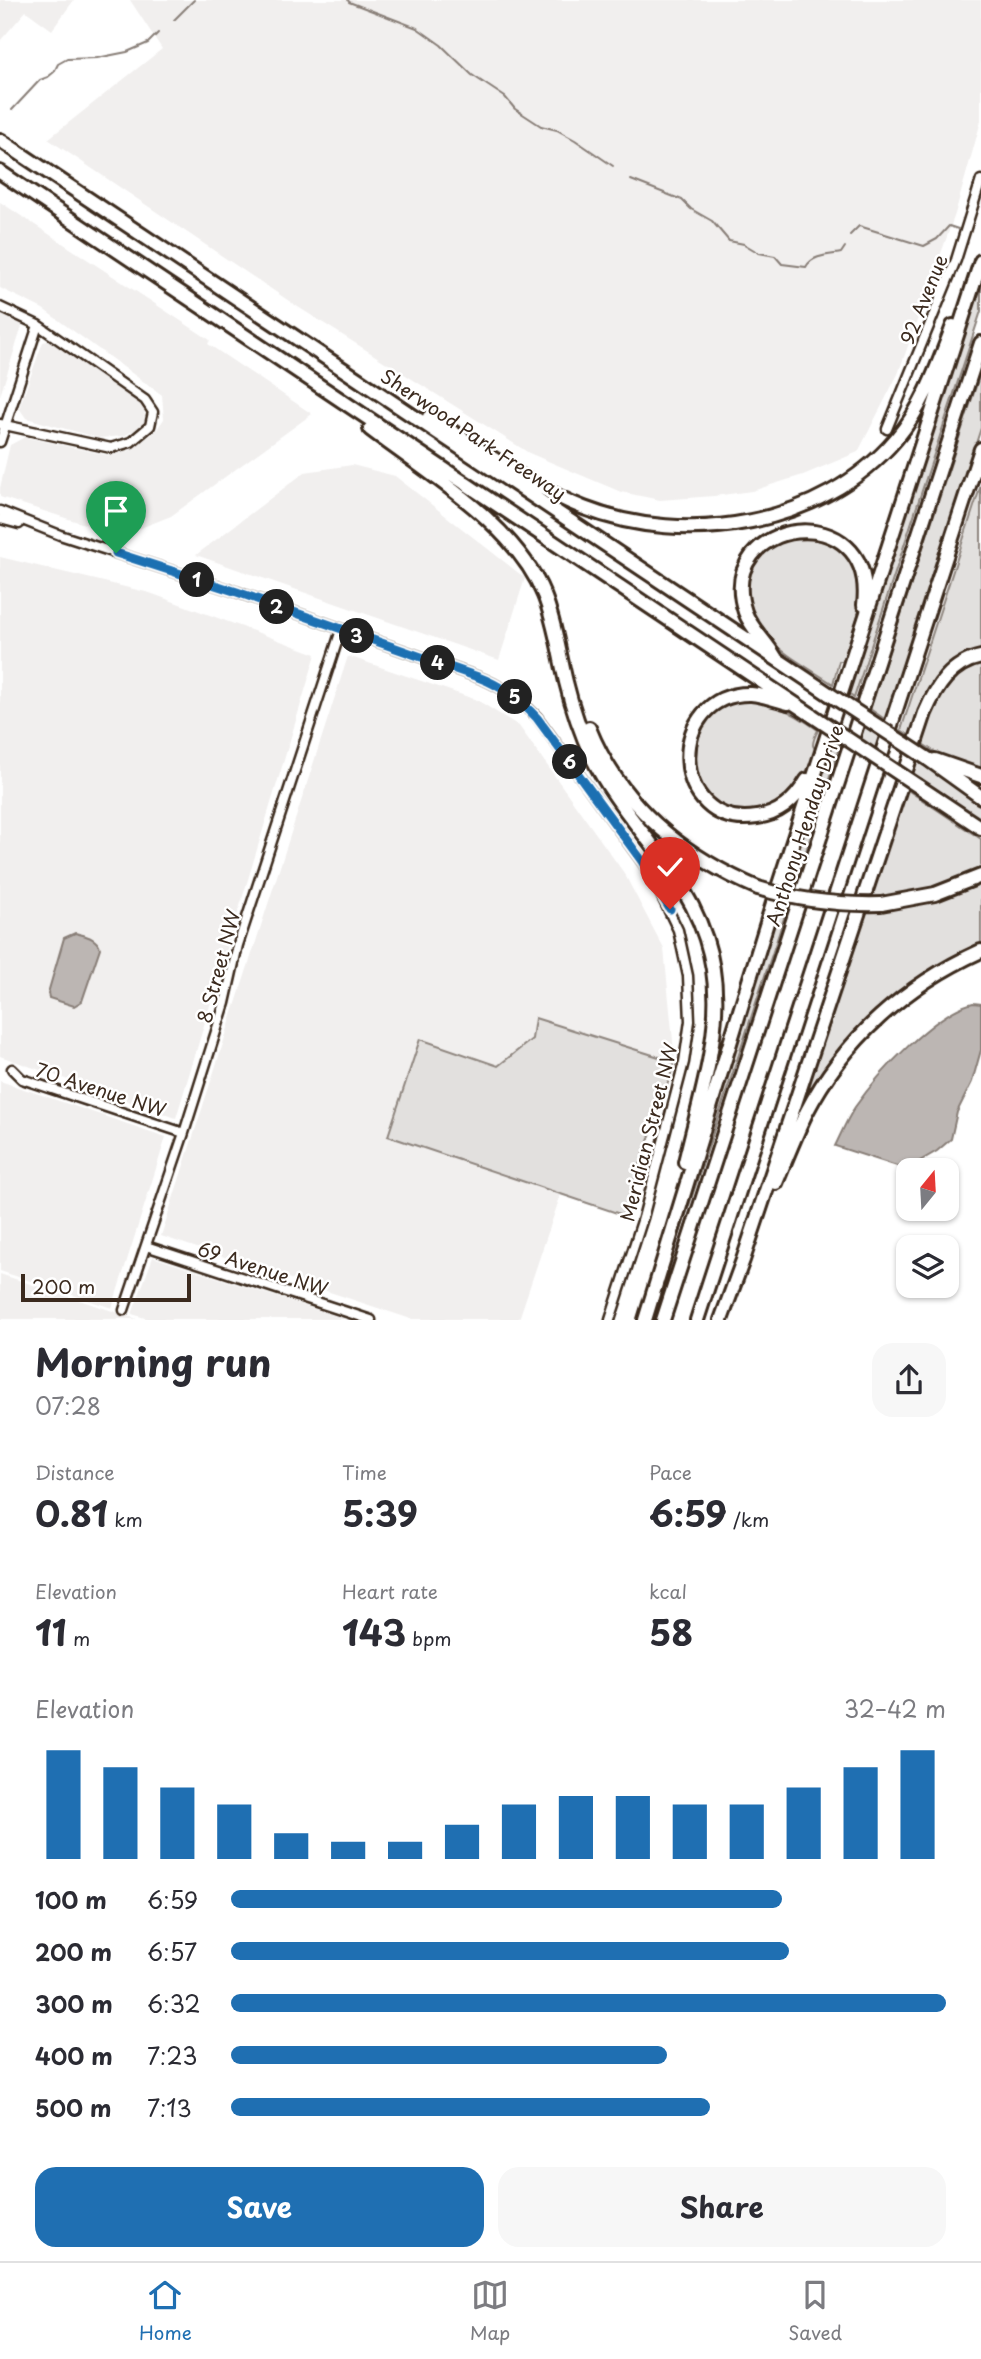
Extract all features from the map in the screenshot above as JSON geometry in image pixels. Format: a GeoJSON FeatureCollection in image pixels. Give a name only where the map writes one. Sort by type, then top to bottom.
{"type":"FeatureCollection","features":[{"type":"Feature","properties":{"kind":"highway","name":"Sherwood Park Freeway"},"geometry":{"type":"LineString","coordinates":[[0,139],[928,759]]}},
{"type":"Feature","properties":{"kind":"highway"},"geometry":{"type":"LineString","coordinates":[[0,172],[981,828]]}},
{"type":"Feature","properties":{"kind":"highway"},"geometry":{"type":"LineString","coordinates":[[390,400],[423,414],[550,492],[612,518],[657,525],[695,527],[740,523],[768,517],[817,499],[855,477],[898,437],[920,404],[979,266]]}},
{"type":"Feature","properties":{"kind":"highway"},"geometry":{"type":"LineString","coordinates":[[645,1320],[861,626],[979,266]]}},
{"type":"Feature","properties":{"kind":"highway","name":"Anthony Henday Drive"},"geometry":{"type":"LineString","coordinates":[[663,1320],[981,343]]}},
{"type":"Feature","properties":{"kind":"highway"},"geometry":{"type":"LineString","coordinates":[[346,404],[357,419],[473,507],[510,542],[528,564],[545,597],[573,690],[607,765],[651,820],[679,845],[710,865],[758,888],[824,903],[881,904],[934,894],[981,876]]}},
{"type":"Feature","properties":{"kind":"highway"},"geometry":{"type":"LineString","coordinates":[[697,1320],[981,449]]}},
{"type":"Feature","properties":{"kind":"highway"},"geometry":{"type":"LineString","coordinates":[[777,660],[750,622],[741,594],[743,577],[751,557],[776,536],[796,531],[819,532],[832,537],[850,552],[862,574],[864,585],[861,626]]}},
{"type":"Feature","properties":{"kind":"highway"},"geometry":{"type":"LineString","coordinates":[[556,636],[571,703],[590,753],[620,804],[684,890],[703,926],[714,968],[717,1004],[714,1039],[669,1241]]}},
{"type":"Feature","properties":{"kind":"highway"},"geometry":{"type":"LineString","coordinates":[[721,1320],[925,713],[934,693],[952,670],[981,657]]}},
{"type":"Feature","properties":{"kind":"highway"},"geometry":{"type":"LineString","coordinates":[[799,706],[753,694],[720,702],[704,715],[692,734],[687,756],[691,780],[702,797],[716,809],[731,816],[751,818],[769,815],[787,805],[817,765]]}},
{"type":"Feature","properties":{"kind":"highway"},"geometry":{"type":"LineString","coordinates":[[928,759],[981,776]]}},
{"type":"Feature","properties":{"kind":"highway"},"geometry":{"type":"LineString","coordinates":[[928,759],[981,797]]}},
{"type":"Feature","properties":{"kind":"highway"},"geometry":{"type":"LineString","coordinates":[[743,1260],[799,1127],[843,1055],[889,1008],[934,975],[981,951]]}},
{"type":"Feature","properties":{"kind":"street","name":"92 Avenue"},"geometry":{"type":"LineString","coordinates":[[887,429],[956,260],[981,180]]}},
{"type":"Feature","properties":{"kind":"street"},"geometry":{"type":"LineString","coordinates":[[0,307],[38,326],[148,402],[153,412],[150,426],[131,442],[111,448],[3,425]]}},
{"type":"Feature","properties":{"kind":"street"},"geometry":{"type":"LineString","coordinates":[[0,442],[3,425],[38,326]]}},
{"type":"Feature","properties":{"kind":"street"},"geometry":{"type":"LineString","coordinates":[[0,511],[60,535]]}},
{"type":"Feature","properties":{"kind":"street"},"geometry":{"type":"LineString","coordinates":[[0,519],[60,535]]}},
{"type":"Feature","properties":{"kind":"street","name":"Meridian Street NW"},"geometry":{"type":"LineString","coordinates":[[60,535],[237,592],[492,682],[521,701],[537,718],[642,861],[670,909],[678,930],[688,976],[688,1036],[684,1062],[650,1194],[610,1320]]}},
{"type":"Feature","properties":{"kind":"street","name":"8 Street NW"},"geometry":{"type":"LineString","coordinates":[[124,1310],[184,1133],[225,1003],[238,945],[341,630]]}},
{"type":"Feature","properties":{"kind":"street","name":"70 Avenue NW"},"geometry":{"type":"LineString","coordinates":[[12,1069],[22,1079],[184,1133]]}},
{"type":"Feature","properties":{"kind":"street","name":"69 Avenue NW"},"geometry":{"type":"LineString","coordinates":[[146,1246],[371,1320]]}},
{"type":"Feature","properties":{"kind":"shaded area"},"geometry":{"type":"Polygon","coordinates":[[[0,0],[74,0],[52,30],[26,11],[0,41],[0,0]]]}},
{"type":"Feature","properties":{"kind":"shaded area"},"geometry":{"type":"Polygon","coordinates":[[[130,0],[981,0],[981,121],[955,214],[898,374],[858,452],[803,475],[752,491],[660,500],[621,492],[529,453],[298,307],[48,139],[162,49],[130,0]]]}},
{"type":"Feature","properties":{"kind":"shaded area"},"geometry":{"type":"Polygon","coordinates":[[[0,202],[210,340],[208,344],[312,414],[171,516],[138,529],[100,529],[0,497],[10,445],[25,437],[107,455],[129,451],[155,432],[164,419],[162,395],[43,309],[0,288],[0,202]]]}},
{"type":"Feature","properties":{"kind":"shaded area"},"geometry":{"type":"Polygon","coordinates":[[[981,279],[981,311],[854,698],[846,692],[981,279]]]}},
{"type":"Feature","properties":{"kind":"shaded area"},"geometry":{"type":"Polygon","coordinates":[[[0,313],[23,323],[0,396],[0,313]]]}},
{"type":"Feature","properties":{"kind":"shaded area"},"geometry":{"type":"Polygon","coordinates":[[[52,340],[144,404],[145,424],[124,436],[99,438],[26,418],[19,408],[43,342],[52,340]]]}},
{"type":"Feature","properties":{"kind":"shaded area"},"geometry":{"type":"Polygon","coordinates":[[[981,371],[981,428],[886,720],[870,709],[981,371]]]}},
{"type":"Feature","properties":{"kind":"shaded area"},"geometry":{"type":"Polygon","coordinates":[[[352,465],[395,476],[525,578],[499,660],[196,555],[305,472],[352,465]]]}},
{"type":"Feature","properties":{"kind":"shaded area"},"geometry":{"type":"Polygon","coordinates":[[[981,485],[981,652],[960,659],[912,737],[901,730],[981,485]]]}},
{"type":"Feature","properties":{"kind":"shaded area"},"geometry":{"type":"Polygon","coordinates":[[[807,533],[839,546],[857,571],[860,609],[843,661],[839,661],[833,684],[773,643],[758,625],[749,601],[749,576],[760,553],[778,540],[807,533]]]}},
{"type":"Feature","properties":{"kind":"shaded area"},"geometry":{"type":"Polygon","coordinates":[[[0,557],[150,593],[316,654],[176,1118],[0,1056],[0,557]]]}},
{"type":"Feature","properties":{"kind":"shaded area"},"geometry":{"type":"Polygon","coordinates":[[[348,656],[477,700],[519,726],[624,873],[664,949],[675,1062],[535,1018],[532,1039],[498,1067],[421,1039],[388,1136],[561,1194],[519,1319],[411,1319],[161,1236],[348,656]]]}},
{"type":"Feature","properties":{"kind":"shaded area"},"geometry":{"type":"Polygon","coordinates":[[[981,661],[981,773],[954,764],[921,743],[930,707],[955,672],[981,661]]]}},
{"type":"Feature","properties":{"kind":"shaded area"},"geometry":{"type":"Polygon","coordinates":[[[741,700],[762,702],[782,709],[818,730],[811,762],[792,792],[770,807],[743,813],[724,807],[709,796],[699,779],[694,760],[696,740],[705,722],[723,706],[741,700]]]}},
{"type":"Feature","properties":{"kind":"shaded area"},"geometry":{"type":"Polygon","coordinates":[[[864,726],[881,737],[876,752],[859,741],[864,726]]]}},
{"type":"Feature","properties":{"kind":"shaded area"},"geometry":{"type":"Polygon","coordinates":[[[830,738],[840,745],[793,892],[781,889],[830,738]]]}},
{"type":"Feature","properties":{"kind":"shaded area"},"geometry":{"type":"Polygon","coordinates":[[[916,760],[981,804],[981,822],[911,775],[916,760]]]}},
{"type":"Feature","properties":{"kind":"shaded area"},"geometry":{"type":"Polygon","coordinates":[[[906,789],[981,839],[981,870],[927,890],[870,898],[883,860],[879,857],[895,810],[900,810],[906,789]]]}},
{"type":"Feature","properties":{"kind":"shaded area"},"geometry":{"type":"Polygon","coordinates":[[[981,884],[981,948],[953,960],[844,1049],[782,1163],[853,941],[857,941],[866,911],[925,903],[981,884]]]}},
{"type":"Feature","properties":{"kind":"shaded area"},"geometry":{"type":"Polygon","coordinates":[[[777,900],[789,903],[657,1302],[657,1298],[777,900]]]}},
{"type":"Feature","properties":{"kind":"shaded area"},"geometry":{"type":"Polygon","coordinates":[[[75,933],[93,939],[100,948],[82,1001],[74,1006],[49,998],[48,993],[64,938],[75,933]]]}},
{"type":"Feature","properties":{"kind":"shaded area"},"geometry":{"type":"Polygon","coordinates":[[[973,1003],[981,1004],[981,1050],[972,1082],[957,1112],[951,1139],[925,1158],[896,1158],[896,1166],[835,1146],[855,1107],[892,1062],[941,1019],[973,1003]]]}},
{"type":"Feature","properties":{"kind":"shaded area"},"geometry":{"type":"Polygon","coordinates":[[[535,1018],[675,1062],[623,1215],[388,1136],[420,1039],[498,1066],[532,1039],[535,1018]]]}},
{"type":"Feature","properties":{"kind":"shaded area"},"geometry":{"type":"Polygon","coordinates":[[[0,1081],[166,1137],[112,1308],[0,1271],[0,1081]]]}},
{"type":"Feature","properties":{"kind":"shaded area"},"geometry":{"type":"Polygon","coordinates":[[[153,1257],[345,1319],[148,1319],[132,1314],[153,1257]]]}},
{"type":"Feature","properties":{"kind":"shaded area"},"geometry":{"type":"Polygon","coordinates":[[[0,1274],[137,1319],[0,1319],[0,1274]]]}},
{"type":"Feature","properties":{"kind":"waterway"},"geometry":{"type":"LineString","coordinates":[[174,20],[194,0]]}},
{"type":"Feature","properties":{"kind":"waterway"},"geometry":{"type":"LineString","coordinates":[[348,0],[417,28],[441,45],[472,75],[505,97],[515,109],[541,126],[557,130],[575,140],[613,166]]}},
{"type":"Feature","properties":{"kind":"waterway"},"geometry":{"type":"LineString","coordinates":[[12,110],[40,80],[48,77],[58,64],[67,59],[97,58],[127,52],[148,43],[158,33]]}},
{"type":"Feature","properties":{"kind":"waterway"},"geometry":{"type":"LineString","coordinates":[[631,180],[682,200],[691,209],[712,221],[729,241],[744,244],[759,253],[775,256],[782,264],[806,267],[817,258],[841,253],[845,247]]}},
{"type":"Feature","properties":{"kind":"waterway"},"geometry":{"type":"LineString","coordinates":[[850,235],[859,226],[924,246],[937,239],[949,226],[958,229]]}},
{"type":"Feature","properties":{"kind":"route"},"geometry":{"type":"LineString","coordinates":[[116,553],[237,592],[503,688],[521,701],[537,718],[642,861],[670,909]]}}]}
